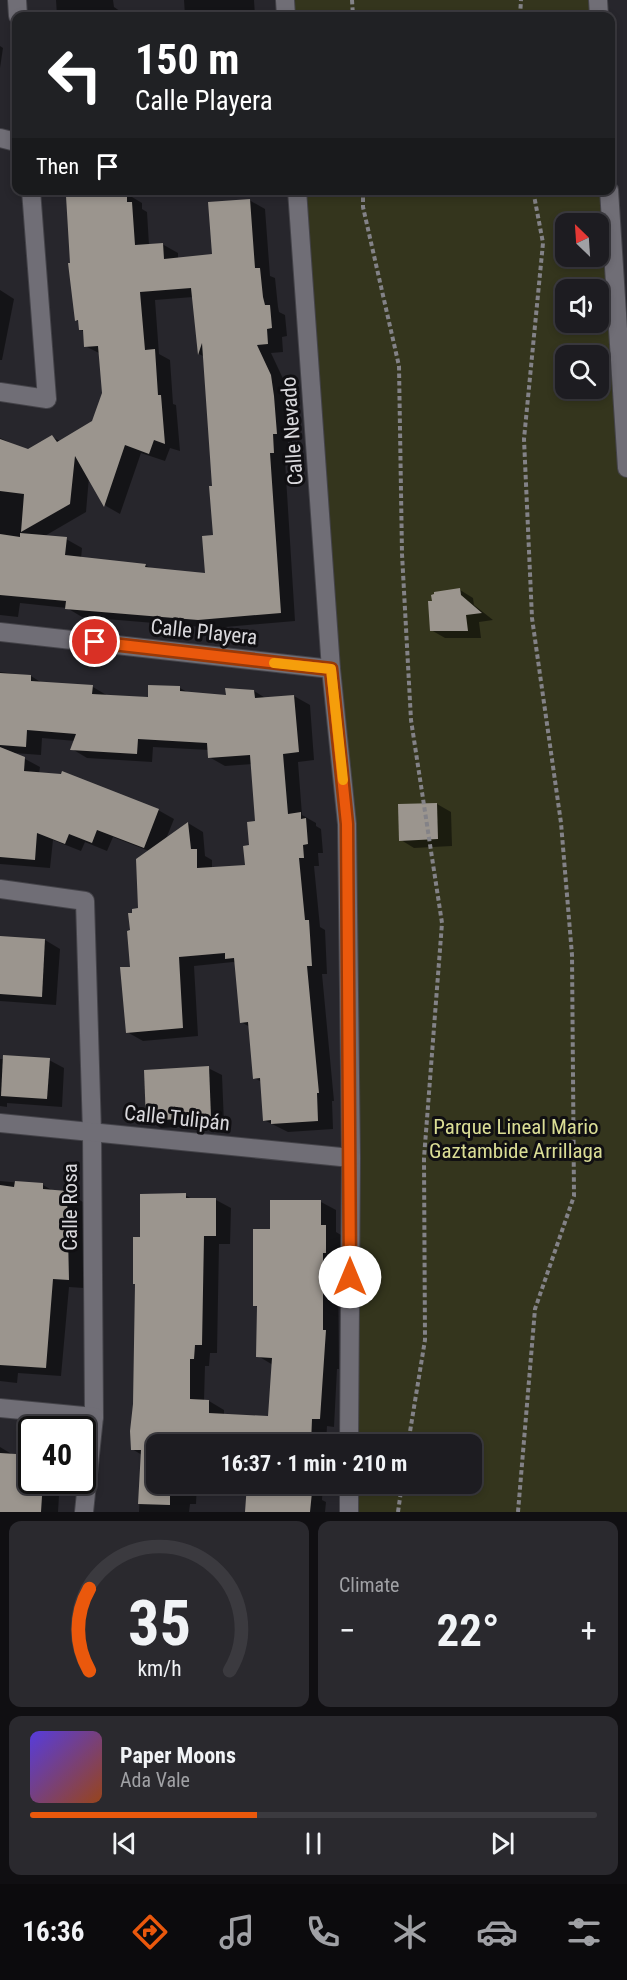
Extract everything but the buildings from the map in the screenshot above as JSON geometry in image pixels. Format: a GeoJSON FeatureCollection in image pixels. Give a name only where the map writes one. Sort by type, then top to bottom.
{"type":"FeatureCollection","features":[{"type":"Feature","properties":{"kind":"street"},"geometry":{"type":"LineString","coordinates":[[0,392],[47,399],[31,195]]}},
{"type":"Feature","properties":{"kind":"street","name":"Calle Nevado"},"geometry":{"type":"LineString","coordinates":[[297,195],[331,669],[347,824],[351,1158],[349,1434]]}},
{"type":"Feature","properties":{"kind":"street"},"geometry":{"type":"LineString","coordinates":[[609,195],[627,468]]}},
{"type":"Feature","properties":{"kind":"street","name":"Calle Playera"},"geometry":{"type":"LineString","coordinates":[[0,632],[331,669]]}},
{"type":"Feature","properties":{"kind":"street","name":"Calle Rosa"},"geometry":{"type":"LineString","coordinates":[[0,889],[85,901],[92,1132],[94,1416]]}},
{"type":"Feature","properties":{"kind":"street","name":"Calle Tulipán"},"geometry":{"type":"LineString","coordinates":[[0,1123],[351,1158]]}},
{"type":"Feature","properties":{"kind":"street"},"geometry":{"type":"LineString","coordinates":[[0,1408],[75,1416]]}},
{"type":"Feature","properties":{"kind":"street","name":"Calle Rosa"},"geometry":{"type":"LineString","coordinates":[[84,1512],[86,1494]]}},
{"type":"Feature","properties":{"kind":"street"},"geometry":{"type":"LineString","coordinates":[[349,1494],[349,1512]]}},
{"type":"Feature","properties":{"kind":"path"},"geometry":{"type":"LineString","coordinates":[[363,195],[363,207],[399,366],[402,554],[411,720],[442,923],[424,1158],[424,1340],[410,1434]]}},
{"type":"Feature","properties":{"kind":"path"},"geometry":{"type":"LineString","coordinates":[[518,1512],[535,1309],[574,1196],[572,955],[561,823],[532,618],[525,439],[543,243],[534,195]]}},
{"type":"Feature","properties":{"kind":"path"},"geometry":{"type":"LineString","coordinates":[[398,1512],[401,1494]]}},
{"type":"Feature","properties":{"kind":"green space"},"geometry":{"type":"Polygon","coordinates":[[[285,0],[598,0],[599,12],[286,12],[285,0]]]}},
{"type":"Feature","properties":{"kind":"green space","name":"Parque Lineal Mario Gaztambide Arrillaga"},"geometry":{"type":"Polygon","coordinates":[[[297,195],[609,195],[627,468],[627,1512],[349,1512],[349,1494],[482,1494],[482,1434],[349,1434],[347,824],[297,195]]]}},
{"type":"Feature","properties":{"kind":"slow traffic"},"geometry":{"type":"LineString","coordinates":[[274,663],[331,669],[343,780]]}},
{"type":"Feature","properties":{"kind":"route"},"geometry":{"type":"LineString","coordinates":[[95,642],[331,669],[347,824],[350,1277]]}}]}
